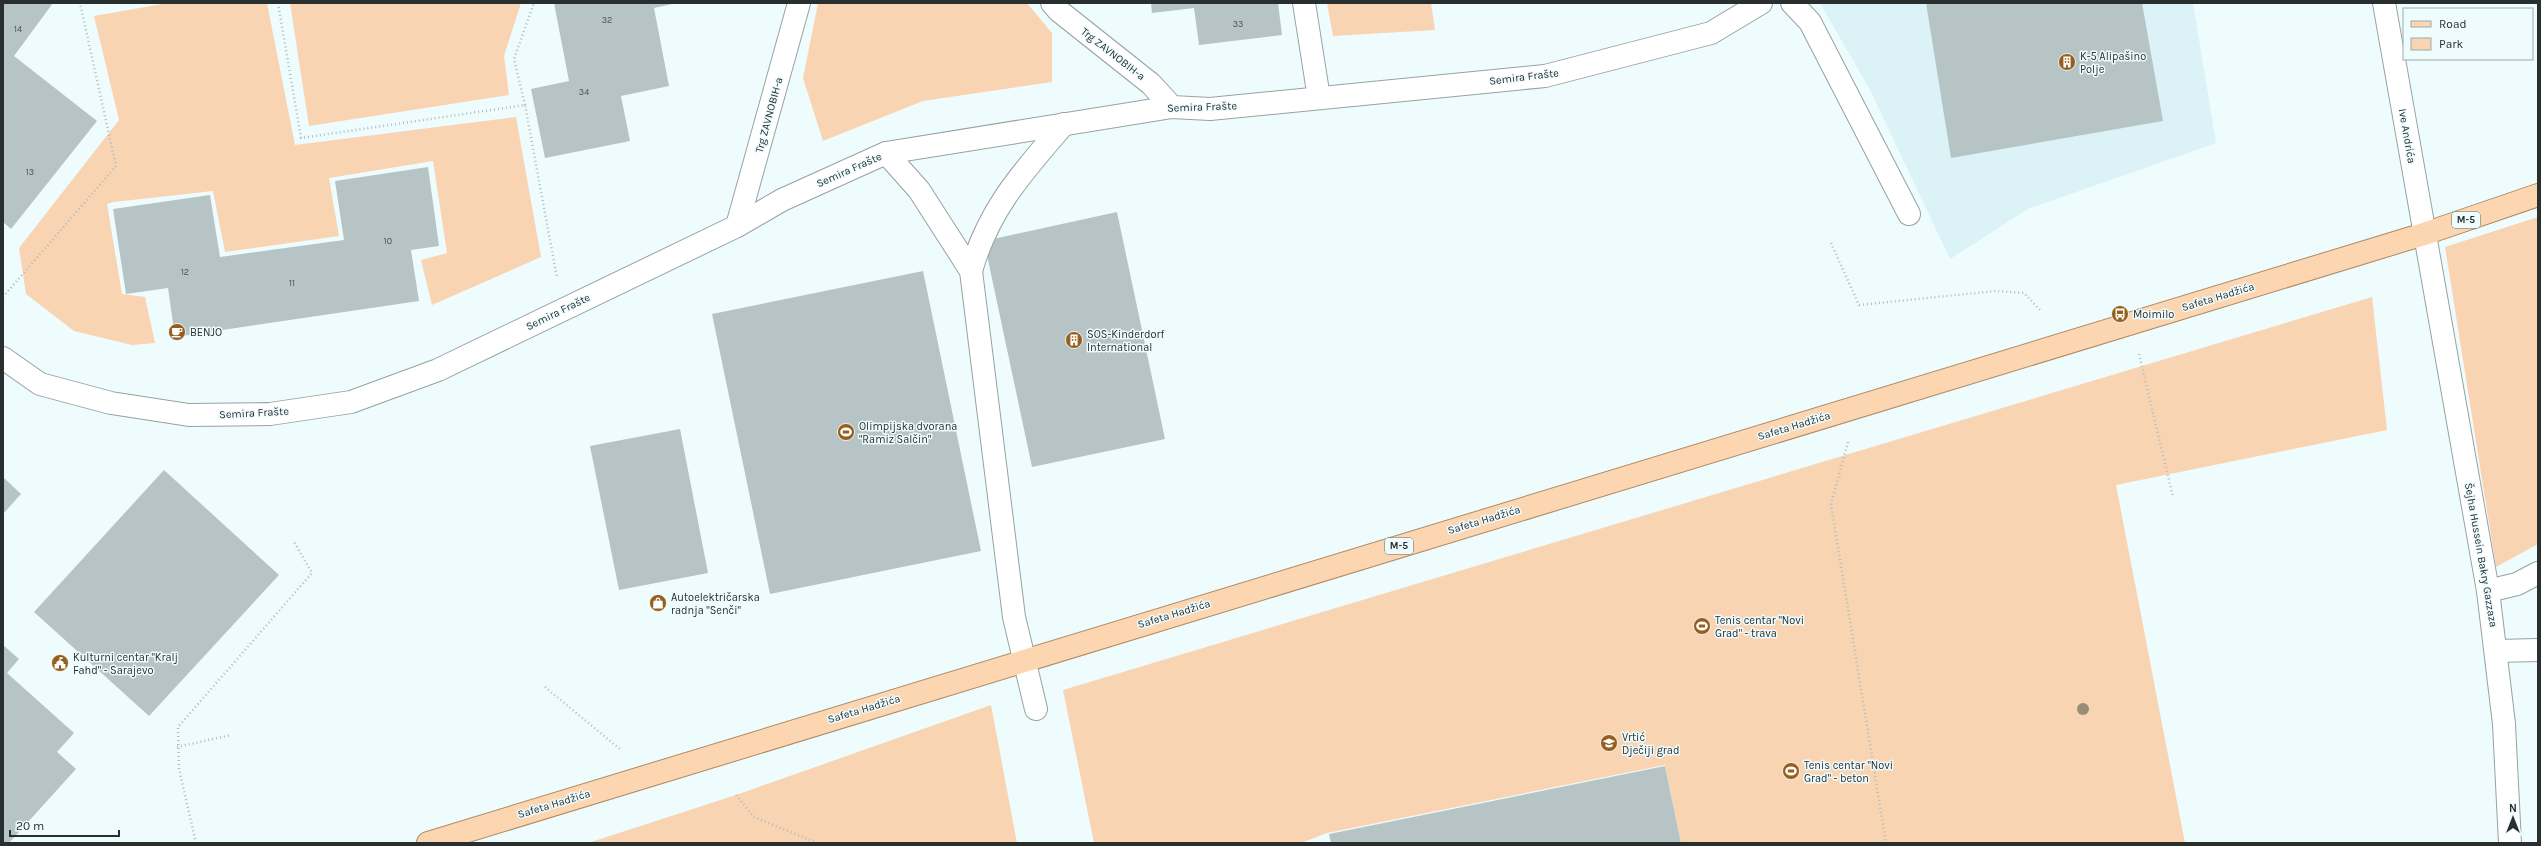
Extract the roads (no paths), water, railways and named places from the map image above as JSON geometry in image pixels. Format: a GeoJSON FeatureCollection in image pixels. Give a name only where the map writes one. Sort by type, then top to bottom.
{"type":"FeatureCollection","features":[{"type":"Feature","properties":{"kind":"main road","name":"Safeta Hadžića"},"geometry":{"type":"LineString","coordinates":[[428,843],[2424,234],[2538,195]]}},
{"type":"Feature","properties":{"kind":"street","name":"Trg ZAVNOBIH-a"},"geometry":{"type":"LineString","coordinates":[[738,226],[799,3]]}},
{"type":"Feature","properties":{"kind":"street","name":"Trg ZAVNOBIH-a"},"geometry":{"type":"LineString","coordinates":[[1052,3],[1059,11],[1151,84],[1172,107]]}},
{"type":"Feature","properties":{"kind":"street"},"geometry":{"type":"LineString","coordinates":[[1304,3],[1320,98]]}},
{"type":"Feature","properties":{"kind":"street","name":"Semira Frašte"},"geometry":{"type":"LineString","coordinates":[[3,358],[40,384],[111,403],[189,415],[270,414],[351,402],[438,370],[738,226],[782,200],[886,153],[1172,107],[1210,109],[1545,76],[1575,70],[1711,33],[1762,3]]}},
{"type":"Feature","properties":{"kind":"street"},"geometry":{"type":"LineString","coordinates":[[1792,3],[1810,22],[1909,214]]}},
{"type":"Feature","properties":{"kind":"street","name":"Ive Andrića"},"geometry":{"type":"LineString","coordinates":[[2384,3],[2430,269]]}},
{"type":"Feature","properties":{"kind":"street"},"geometry":{"type":"LineString","coordinates":[[1036,709],[1014,617],[971,271],[979,243],[990,218],[1022,172],[1064,124]]}},
{"type":"Feature","properties":{"kind":"street"},"geometry":{"type":"LineString","coordinates":[[886,153],[919,190],[971,271]]}},
{"type":"Feature","properties":{"kind":"street","name":"Šejha Hussein Bakry Gazzaza"},"geometry":{"type":"LineString","coordinates":[[2430,269],[2488,591],[2504,724],[2510,843]]}},
{"type":"Feature","properties":{"kind":"street"},"geometry":{"type":"LineString","coordinates":[[2488,591],[2517,584],[2538,573]]}},
{"type":"Feature","properties":{"kind":"street"},"geometry":{"type":"LineString","coordinates":[[2496,651],[2538,650]]}},
{"type":"Feature","properties":{"kind":"place","name":"K-5 Alipašino Polje"},"geometry":{"type":"Point","coordinates":[2067,62]}},
{"type":"Feature","properties":{"kind":"place","name":"Moimilo"},"geometry":{"type":"Point","coordinates":[2120,314]}},
{"type":"Feature","properties":{"kind":"place","name":"BENJO"},"geometry":{"type":"Point","coordinates":[177,332]}},
{"type":"Feature","properties":{"kind":"place","name":"SOS-Kinderdorf International"},"geometry":{"type":"Point","coordinates":[1074,340]}},
{"type":"Feature","properties":{"kind":"place","name":"Olimpijska dvorana \"Ramiz Salčin\""},"geometry":{"type":"Point","coordinates":[846,432]}},
{"type":"Feature","properties":{"kind":"place","name":"Autoelektričarska radnja \"Senči\""},"geometry":{"type":"Point","coordinates":[658,603]}},
{"type":"Feature","properties":{"kind":"place","name":"Tenis centar \"Novi Grad\" - trava"},"geometry":{"type":"Point","coordinates":[1702,626]}},
{"type":"Feature","properties":{"kind":"place","name":"Kulturni centar \"Kralj Fahd\" - Sarajevo"},"geometry":{"type":"Point","coordinates":[60,663]}},
{"type":"Feature","properties":{"kind":"place","name":"Vrtić Dječiji grad"},"geometry":{"type":"Point","coordinates":[1609,743]}},
{"type":"Feature","properties":{"kind":"place","name":"Tenis centar \"Novi Grad\" - beton"},"geometry":{"type":"Point","coordinates":[1791,771]}}]}
